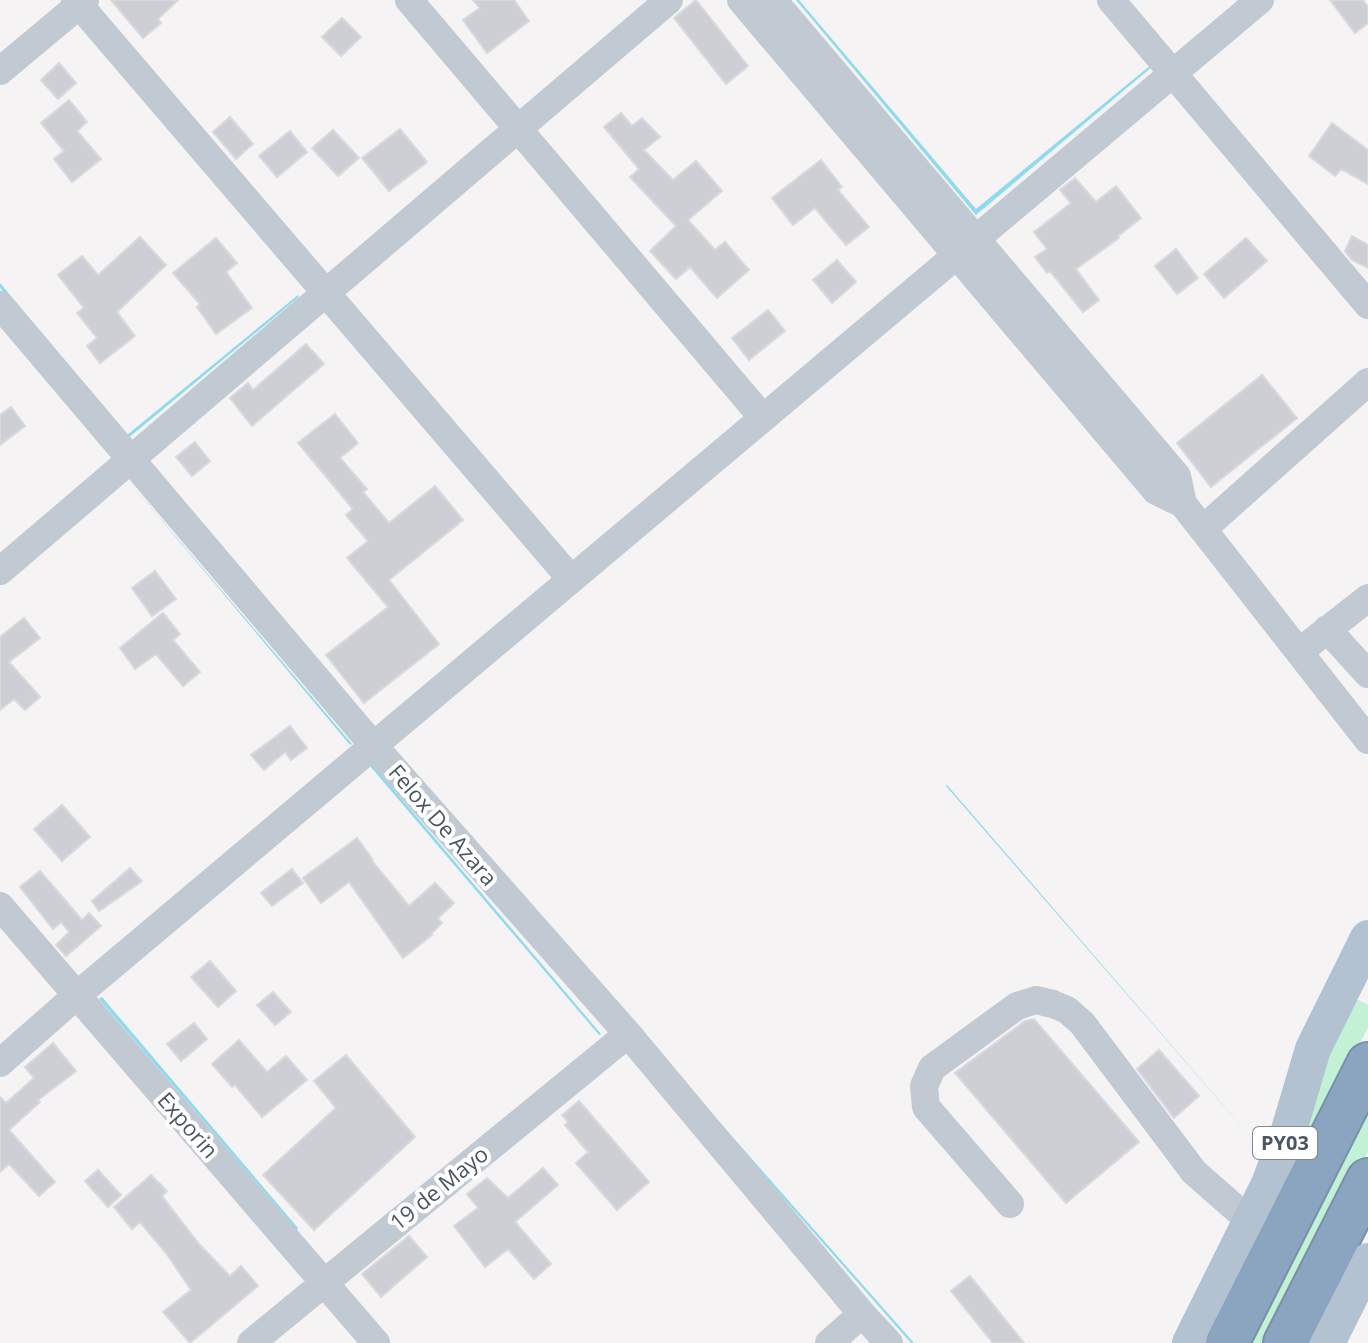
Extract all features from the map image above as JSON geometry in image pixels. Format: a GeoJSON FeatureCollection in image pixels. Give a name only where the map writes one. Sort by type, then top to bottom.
{"type":"FeatureCollection","features":[{"type":"Feature","properties":{"kind":"highway","name":"PY03"},"geometry":{"type":"LineString","coordinates":[[1227,1343],[1368,1064]]}},
{"type":"Feature","properties":{"kind":"highway"},"geometry":{"type":"LineString","coordinates":[[1285,1343],[1368,1180]]}},
{"type":"Feature","properties":{"kind":"main road","name":"PY03"},"geometry":{"type":"LineString","coordinates":[[1190,1343],[1269,1184],[1313,1049],[1367,943]]}},
{"type":"Feature","properties":{"kind":"main road"},"geometry":{"type":"LineString","coordinates":[[1327,1343],[1368,1261]]}},
{"type":"Feature","properties":{"kind":"street"},"geometry":{"type":"LineString","coordinates":[[409,0],[763,418]]}},
{"type":"Feature","properties":{"kind":"street"},"geometry":{"type":"LineString","coordinates":[[0,571],[669,0]]}},
{"type":"Feature","properties":{"kind":"street"},"geometry":{"type":"LineString","coordinates":[[741,0],[966,247]]}},
{"type":"Feature","properties":{"kind":"street"},"geometry":{"type":"LineString","coordinates":[[773,0],[1156,491],[1183,504],[1368,740]]}},
{"type":"Feature","properties":{"kind":"street"},"geometry":{"type":"LineString","coordinates":[[1111,0],[1368,305]]}},
{"type":"Feature","properties":{"kind":"street"},"geometry":{"type":"LineString","coordinates":[[0,1063],[373,745],[1260,0]]}},
{"type":"Feature","properties":{"kind":"street"},"geometry":{"type":"LineString","coordinates":[[0,71],[80,2],[571,579]]}},
{"type":"Feature","properties":{"kind":"street","name":"Felox De Azara"},"geometry":{"type":"LineString","coordinates":[[0,305],[373,745],[628,1034],[889,1343]]}},
{"type":"Feature","properties":{"kind":"street"},"geometry":{"type":"LineString","coordinates":[[1203,529],[1368,382]]}},
{"type":"Feature","properties":{"kind":"street"},"geometry":{"type":"LineString","coordinates":[[1299,652],[1368,598]]}},
{"type":"Feature","properties":{"kind":"street"},"geometry":{"type":"LineString","coordinates":[[1327,629],[1368,674]]}},
{"type":"Feature","properties":{"kind":"street","name":"Exporin"},"geometry":{"type":"LineString","coordinates":[[0,906],[376,1343]]}},
{"type":"Feature","properties":{"kind":"street"},"geometry":{"type":"LineString","coordinates":[[1010,1204],[926,1107],[924,1086],[932,1068],[964,1043],[1017,1006],[1036,1000],[1067,1010],[1082,1023],[1194,1172],[1251,1222]]}},
{"type":"Feature","properties":{"kind":"street","name":"19 de Mayo"},"geometry":{"type":"LineString","coordinates":[[251,1343],[628,1034]]}},
{"type":"Feature","properties":{"kind":"street"},"geometry":{"type":"LineString","coordinates":[[829,1343],[862,1314]]}},
{"type":"Feature","properties":{"kind":"green space"},"geometry":{"type":"Polygon","coordinates":[[[1352,997],[1368,1005],[1368,1027],[1291,1184],[1322,1055],[1352,997]]]}},
{"type":"Feature","properties":{"kind":"green space"},"geometry":{"type":"Polygon","coordinates":[[[1368,1090],[1368,1152],[1270,1343],[1239,1343],[1368,1090]]]}},
{"type":"Feature","properties":{"kind":"water"},"geometry":{"type":"Polygon","coordinates":[[[796,0],[976,209],[1153,66],[976,215],[796,0]]]}},
{"type":"Feature","properties":{"kind":"water"},"geometry":{"type":"Polygon","coordinates":[[[0,283],[127,435],[299,297],[127,439],[0,288],[0,283]]]}},
{"type":"Feature","properties":{"kind":"water"},"geometry":{"type":"Polygon","coordinates":[[[127,479],[352,744],[350,745],[127,479]]]}},
{"type":"Feature","properties":{"kind":"water"},"geometry":{"type":"Polygon","coordinates":[[[372,764],[601,1034],[370,766],[372,764]]]}},
{"type":"Feature","properties":{"kind":"water"},"geometry":{"type":"Polygon","coordinates":[[[947,785],[1261,1149],[946,786],[947,785]]]}},
{"type":"Feature","properties":{"kind":"water"},"geometry":{"type":"Polygon","coordinates":[[[102,997],[298,1228],[297,1230],[99,999],[102,997]]]}},
{"type":"Feature","properties":{"kind":"water"},"geometry":{"type":"Polygon","coordinates":[[[640,1032],[914,1343],[911,1343],[640,1032]]]}},
{"type":"Feature","properties":{"kind":"building"},"geometry":{"type":"Polygon","coordinates":[[[111,0],[178,0],[158,19],[161,23],[143,38],[111,0]]]}},
{"type":"Feature","properties":{"kind":"building"},"geometry":{"type":"Polygon","coordinates":[[[473,0],[514,0],[529,21],[487,53],[463,20],[480,8],[473,0]]]}},
{"type":"Feature","properties":{"kind":"building"},"geometry":{"type":"Polygon","coordinates":[[[696,0],[748,66],[726,84],[674,18],[696,0]]]}},
{"type":"Feature","properties":{"kind":"building"},"geometry":{"type":"Polygon","coordinates":[[[1330,0],[1363,0],[1368,7],[1368,23],[1355,33],[1330,0]]]}},
{"type":"Feature","properties":{"kind":"building"},"geometry":{"type":"Polygon","coordinates":[[[342,18],[361,37],[341,56],[322,37],[342,18]]]}},
{"type":"Feature","properties":{"kind":"building"},"geometry":{"type":"Polygon","coordinates":[[[59,63],[76,83],[58,99],[41,80],[59,63]]]}},
{"type":"Feature","properties":{"kind":"building"},"geometry":{"type":"Polygon","coordinates":[[[69,100],[87,122],[77,131],[101,159],[72,182],[54,159],[64,151],[41,123],[69,100]]]}},
{"type":"Feature","properties":{"kind":"building"},"geometry":{"type":"Polygon","coordinates":[[[621,113],[632,126],[642,118],[660,137],[644,150],[673,180],[696,161],[722,191],[688,220],[715,250],[725,242],[749,270],[717,298],[690,267],[676,279],[650,251],[676,226],[630,177],[639,169],[604,127],[621,113]]]}},
{"type":"Feature","properties":{"kind":"building"},"geometry":{"type":"Polygon","coordinates":[[[230,117],[253,144],[236,159],[213,132],[230,117]]]}},
{"type":"Feature","properties":{"kind":"building"},"geometry":{"type":"Polygon","coordinates":[[[1332,123],[1368,150],[1368,184],[1341,169],[1335,176],[1309,156],[1332,123]]]}},
{"type":"Feature","properties":{"kind":"building"},"geometry":{"type":"Polygon","coordinates":[[[400,129],[427,162],[389,191],[362,158],[400,129]]]}},
{"type":"Feature","properties":{"kind":"building"},"geometry":{"type":"Polygon","coordinates":[[[333,130],[359,158],[338,176],[312,148],[333,130]]]}},
{"type":"Feature","properties":{"kind":"building"},"geometry":{"type":"Polygon","coordinates":[[[290,131],[307,152],[277,177],[259,156],[290,131]]]}},
{"type":"Feature","properties":{"kind":"building"},"geometry":{"type":"Polygon","coordinates":[[[821,160],[842,187],[838,190],[869,227],[846,245],[815,208],[793,225],[772,198],[821,160]]]}},
{"type":"Feature","properties":{"kind":"building"},"geometry":{"type":"Polygon","coordinates":[[[1075,178],[1096,202],[1116,186],[1141,218],[1076,269],[1099,300],[1083,312],[1035,257],[1047,249],[1034,232],[1071,203],[1060,190],[1075,178]]]}},
{"type":"Feature","properties":{"kind":"building"},"geometry":{"type":"Polygon","coordinates":[[[1352,236],[1368,245],[1368,268],[1352,260],[1345,251],[1352,236]]]}},
{"type":"Feature","properties":{"kind":"building"},"geometry":{"type":"Polygon","coordinates":[[[140,237],[166,265],[117,312],[135,336],[100,363],[87,346],[97,338],[77,313],[84,308],[58,275],[82,256],[98,275],[140,237]]]}},
{"type":"Feature","properties":{"kind":"building"},"geometry":{"type":"Polygon","coordinates":[[[216,238],[237,263],[226,272],[252,308],[216,334],[197,307],[200,304],[173,273],[216,238]]]}},
{"type":"Feature","properties":{"kind":"building"},"geometry":{"type":"Polygon","coordinates":[[[1246,238],[1267,261],[1224,298],[1204,274],[1246,238]]]}},
{"type":"Feature","properties":{"kind":"building"},"geometry":{"type":"Polygon","coordinates":[[[1176,249],[1198,278],[1177,294],[1155,266],[1176,249]]]}},
{"type":"Feature","properties":{"kind":"building"},"geometry":{"type":"Polygon","coordinates":[[[837,260],[856,282],[832,303],[813,280],[837,260]]]}},
{"type":"Feature","properties":{"kind":"building"},"geometry":{"type":"Polygon","coordinates":[[[768,310],[785,331],[749,360],[732,338],[768,310]]]}},
{"type":"Feature","properties":{"kind":"building"},"geometry":{"type":"Polygon","coordinates":[[[306,344],[324,364],[252,426],[230,398],[248,383],[253,390],[306,344]]]}},
{"type":"Feature","properties":{"kind":"building"},"geometry":{"type":"Polygon","coordinates":[[[1262,375],[1297,418],[1211,487],[1177,443],[1262,375]]]}},
{"type":"Feature","properties":{"kind":"building"},"geometry":{"type":"Polygon","coordinates":[[[11,407],[25,426],[0,445],[0,415],[11,407]]]}},
{"type":"Feature","properties":{"kind":"building"},"geometry":{"type":"Polygon","coordinates":[[[335,414],[358,443],[340,458],[367,489],[363,492],[389,523],[435,486],[463,520],[389,580],[439,644],[364,703],[326,655],[388,607],[347,558],[368,541],[346,515],[353,509],[298,443],[335,414]]]}},
{"type":"Feature","properties":{"kind":"building"},"geometry":{"type":"Polygon","coordinates":[[[195,442],[210,461],[192,476],[176,457],[195,442]]]}},
{"type":"Feature","properties":{"kind":"building"},"geometry":{"type":"Polygon","coordinates":[[[155,571],[176,599],[152,616],[132,588],[155,571]]]}},
{"type":"Feature","properties":{"kind":"building"},"geometry":{"type":"Polygon","coordinates":[[[163,613],[180,634],[173,640],[200,672],[183,686],[156,654],[135,669],[120,648],[163,613]]]}},
{"type":"Feature","properties":{"kind":"building"},"geometry":{"type":"Polygon","coordinates":[[[24,618],[40,638],[9,662],[40,697],[25,710],[14,699],[0,710],[0,637],[24,618]]]}},
{"type":"Feature","properties":{"kind":"building"},"geometry":{"type":"Polygon","coordinates":[[[290,726],[307,748],[291,760],[285,752],[264,770],[251,755],[290,726]]]}},
{"type":"Feature","properties":{"kind":"building"},"geometry":{"type":"Polygon","coordinates":[[[62,805],[90,837],[62,861],[34,829],[62,805]]]}},
{"type":"Feature","properties":{"kind":"building"},"geometry":{"type":"Polygon","coordinates":[[[357,838],[409,906],[435,883],[454,903],[438,918],[442,923],[432,935],[403,958],[349,882],[321,903],[303,878],[357,838]]]}},
{"type":"Feature","properties":{"kind":"building"},"geometry":{"type":"Polygon","coordinates":[[[130,868],[142,881],[99,911],[92,901],[130,868]]]}},
{"type":"Feature","properties":{"kind":"building"},"geometry":{"type":"Polygon","coordinates":[[[292,869],[303,883],[272,906],[261,893],[292,869]]]}},
{"type":"Feature","properties":{"kind":"building"},"geometry":{"type":"Polygon","coordinates":[[[40,871],[82,920],[89,913],[101,926],[66,956],[56,945],[69,932],[61,922],[53,929],[20,887],[40,871]]]}},
{"type":"Feature","properties":{"kind":"building"},"geometry":{"type":"Polygon","coordinates":[[[210,961],[236,991],[218,1007],[191,977],[210,961]]]}},
{"type":"Feature","properties":{"kind":"building"},"geometry":{"type":"Polygon","coordinates":[[[273,992],[291,1012],[275,1025],[257,1005],[273,992]]]}},
{"type":"Feature","properties":{"kind":"building"},"geometry":{"type":"Polygon","coordinates":[[[1034,1019],[1139,1142],[1066,1203],[955,1073],[1025,1021],[1034,1019]]]}},
{"type":"Feature","properties":{"kind":"building"},"geometry":{"type":"Polygon","coordinates":[[[194,1023],[207,1039],[181,1061],[167,1044],[194,1023]]]}},
{"type":"Feature","properties":{"kind":"building"},"geometry":{"type":"Polygon","coordinates":[[[239,1040],[267,1072],[286,1056],[307,1080],[262,1117],[212,1064],[239,1040]]]}},
{"type":"Feature","properties":{"kind":"building"},"geometry":{"type":"Polygon","coordinates":[[[53,1043],[76,1071],[38,1100],[40,1102],[9,1130],[55,1182],[39,1196],[9,1164],[0,1172],[0,1097],[6,1103],[34,1078],[25,1067],[53,1043]]]}},
{"type":"Feature","properties":{"kind":"building"},"geometry":{"type":"Polygon","coordinates":[[[1159,1050],[1199,1096],[1174,1118],[1137,1069],[1159,1050]]]}},
{"type":"Feature","properties":{"kind":"building"},"geometry":{"type":"Polygon","coordinates":[[[346,1055],[415,1137],[314,1230],[263,1175],[336,1108],[314,1081],[346,1055]]]}},
{"type":"Feature","properties":{"kind":"building"},"geometry":{"type":"Polygon","coordinates":[[[579,1101],[649,1182],[617,1210],[576,1163],[588,1152],[565,1125],[568,1122],[562,1115],[579,1101]]]}},
{"type":"Feature","properties":{"kind":"building"},"geometry":{"type":"Polygon","coordinates":[[[543,1168],[558,1185],[515,1222],[551,1264],[534,1279],[508,1249],[485,1267],[454,1226],[478,1208],[467,1194],[487,1178],[508,1198],[543,1168]]]}},
{"type":"Feature","properties":{"kind":"building"},"geometry":{"type":"Polygon","coordinates":[[[98,1170],[121,1195],[108,1207],[85,1181],[98,1170]]]}},
{"type":"Feature","properties":{"kind":"building"},"geometry":{"type":"Polygon","coordinates":[[[151,1175],[167,1191],[162,1196],[199,1244],[230,1276],[241,1266],[258,1286],[190,1343],[163,1312],[191,1290],[140,1222],[132,1229],[114,1207],[151,1175]]]}},
{"type":"Feature","properties":{"kind":"building"},"geometry":{"type":"Polygon","coordinates":[[[409,1236],[427,1257],[381,1297],[362,1274],[409,1236]]]}},
{"type":"Feature","properties":{"kind":"building"},"geometry":{"type":"Polygon","coordinates":[[[970,1276],[1024,1343],[993,1343],[951,1291],[970,1276]]]}}]}
